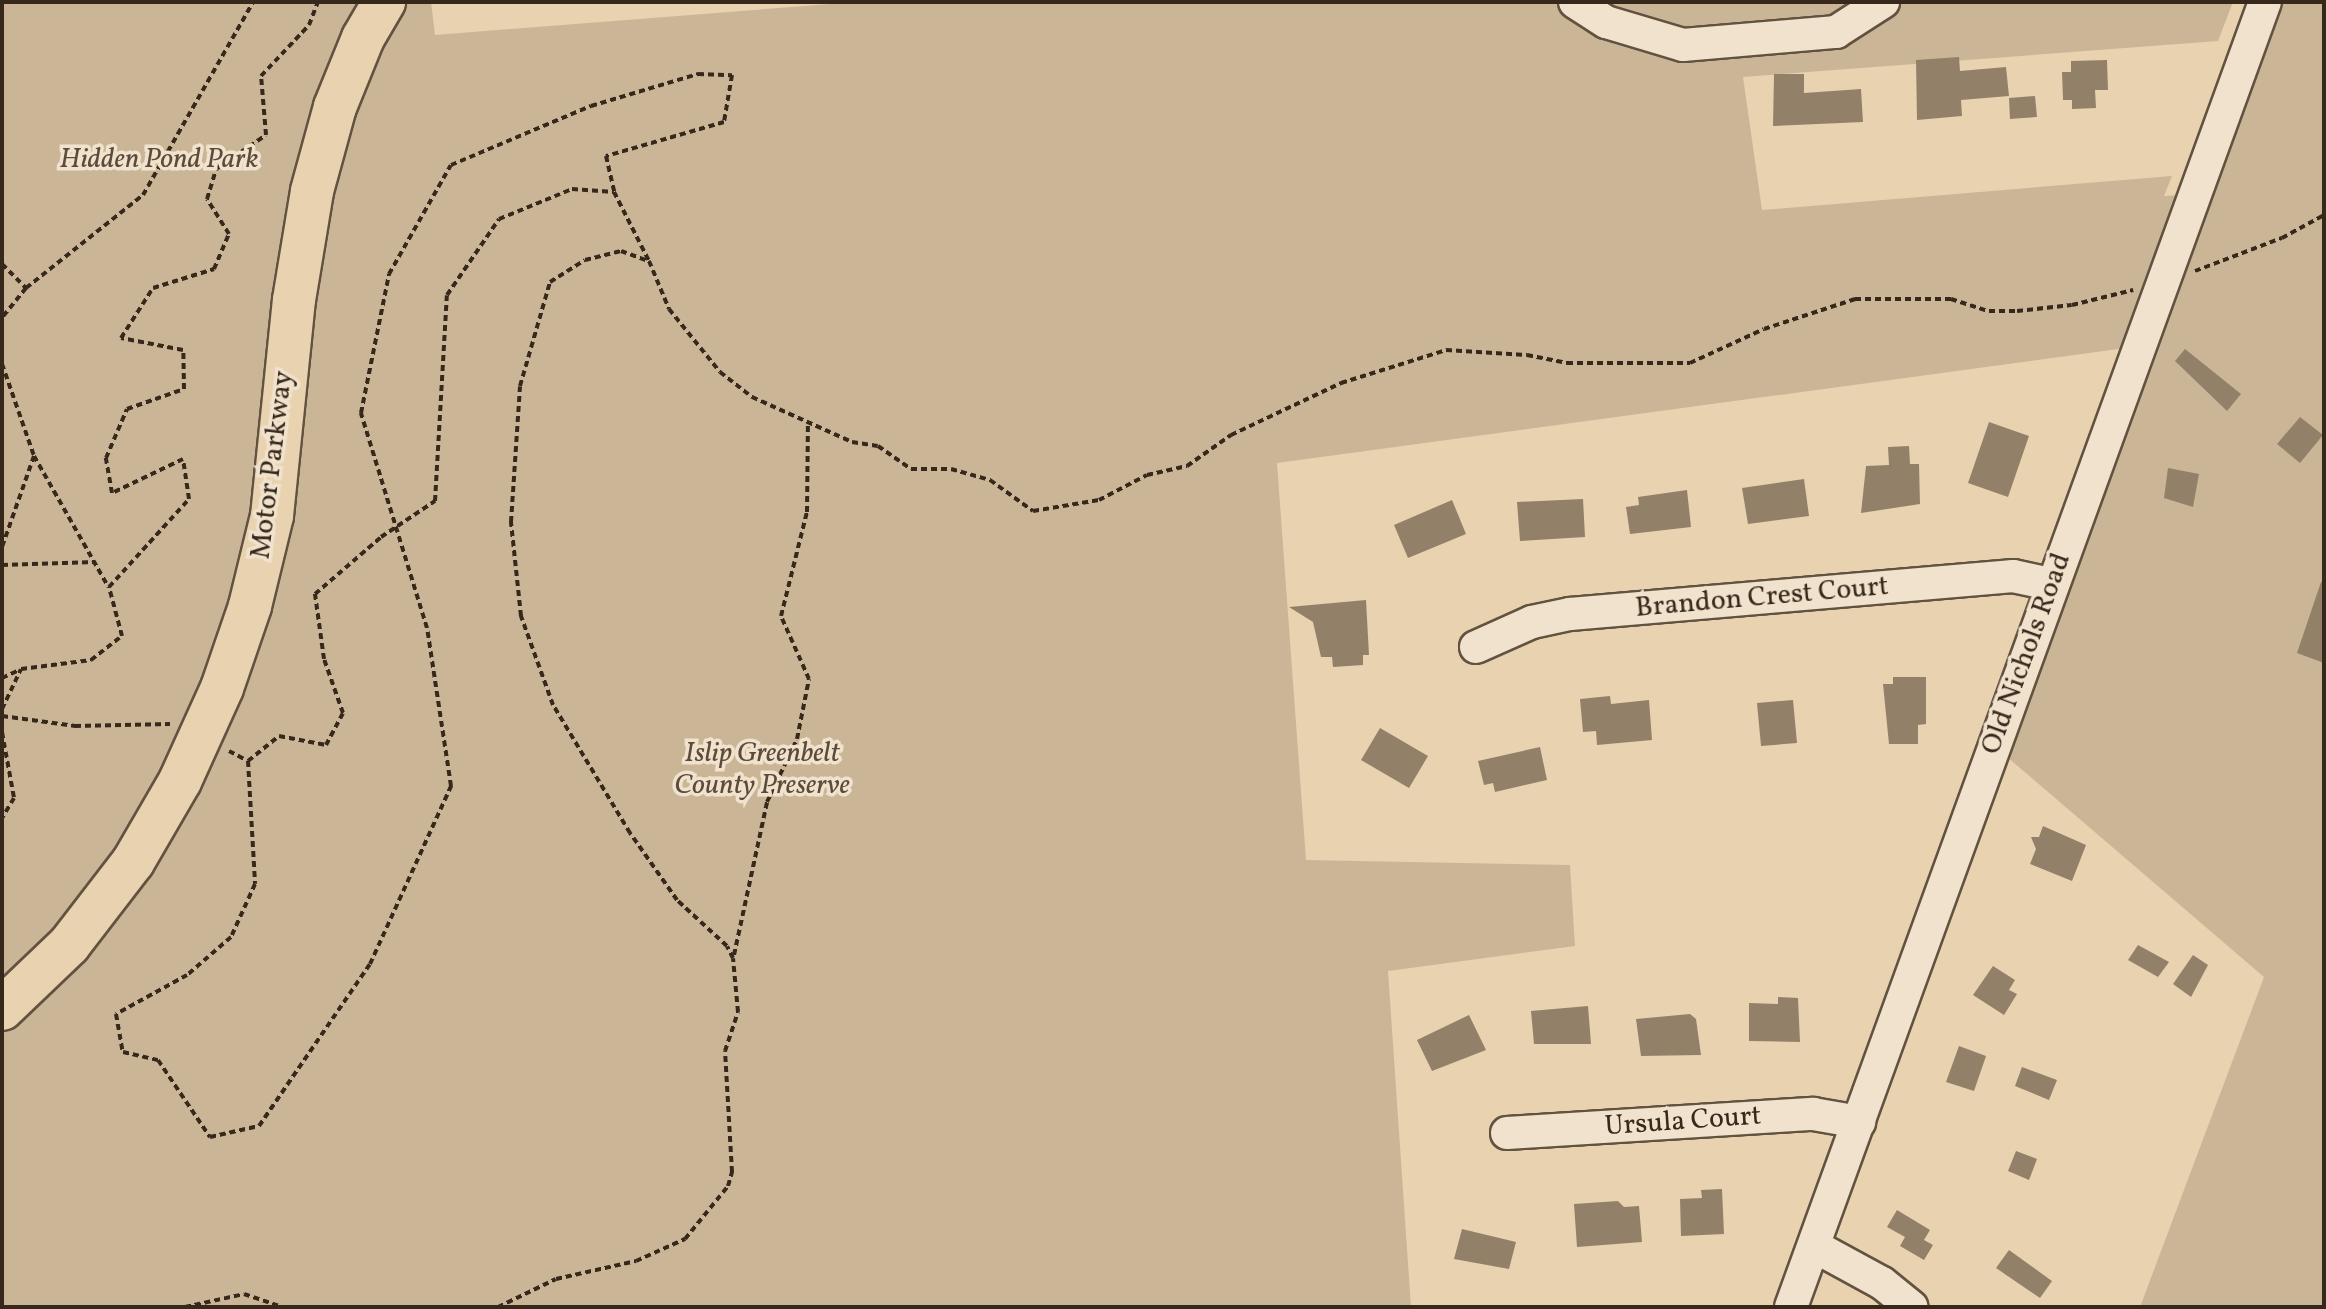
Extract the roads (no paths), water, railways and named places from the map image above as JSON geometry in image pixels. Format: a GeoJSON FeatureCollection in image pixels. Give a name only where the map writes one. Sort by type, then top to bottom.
{"type":"FeatureCollection","features":[{"type":"Feature","properties":{"kind":"main road","name":"Motor Parkway"},"geometry":{"type":"LineString","coordinates":[[2,1009],[69,945],[103,904],[159,821],[200,737],[236,648],[263,560],[312,191],[335,107],[363,38],[384,2]]}},
{"type":"Feature","properties":{"kind":"street"},"geometry":{"type":"LineString","coordinates":[[1575,2],[1606,22],[1683,45],[1836,32],[1883,2]]}},
{"type":"Feature","properties":{"kind":"street","name":"Old Nichols Road"},"geometry":{"type":"LineString","coordinates":[[1791,1307],[2159,284],[2265,2]]}},
{"type":"Feature","properties":{"kind":"street","name":"Brandon Crest Court"},"geometry":{"type":"LineString","coordinates":[[1476,647],[1532,622],[1570,614],[2013,576],[2052,584]]}},
{"type":"Feature","properties":{"kind":"street","name":"Ursula Court"},"geometry":{"type":"LineString","coordinates":[[1507,1133],[1813,1114],[1859,1122]]}},
{"type":"Feature","properties":{"kind":"street"},"geometry":{"type":"LineString","coordinates":[[1814,1246],[1871,1277],[1912,1307]]}},
{"type":"Feature","properties":{"kind":"park label","name":"Hidden Pond Park"},"geometry":{"type":"Point","coordinates":[159,160]}},
{"type":"Feature","properties":{"kind":"park label","name":"Islip Greenbelt County Preserve"},"geometry":{"type":"Point","coordinates":[762,770]}}]}
